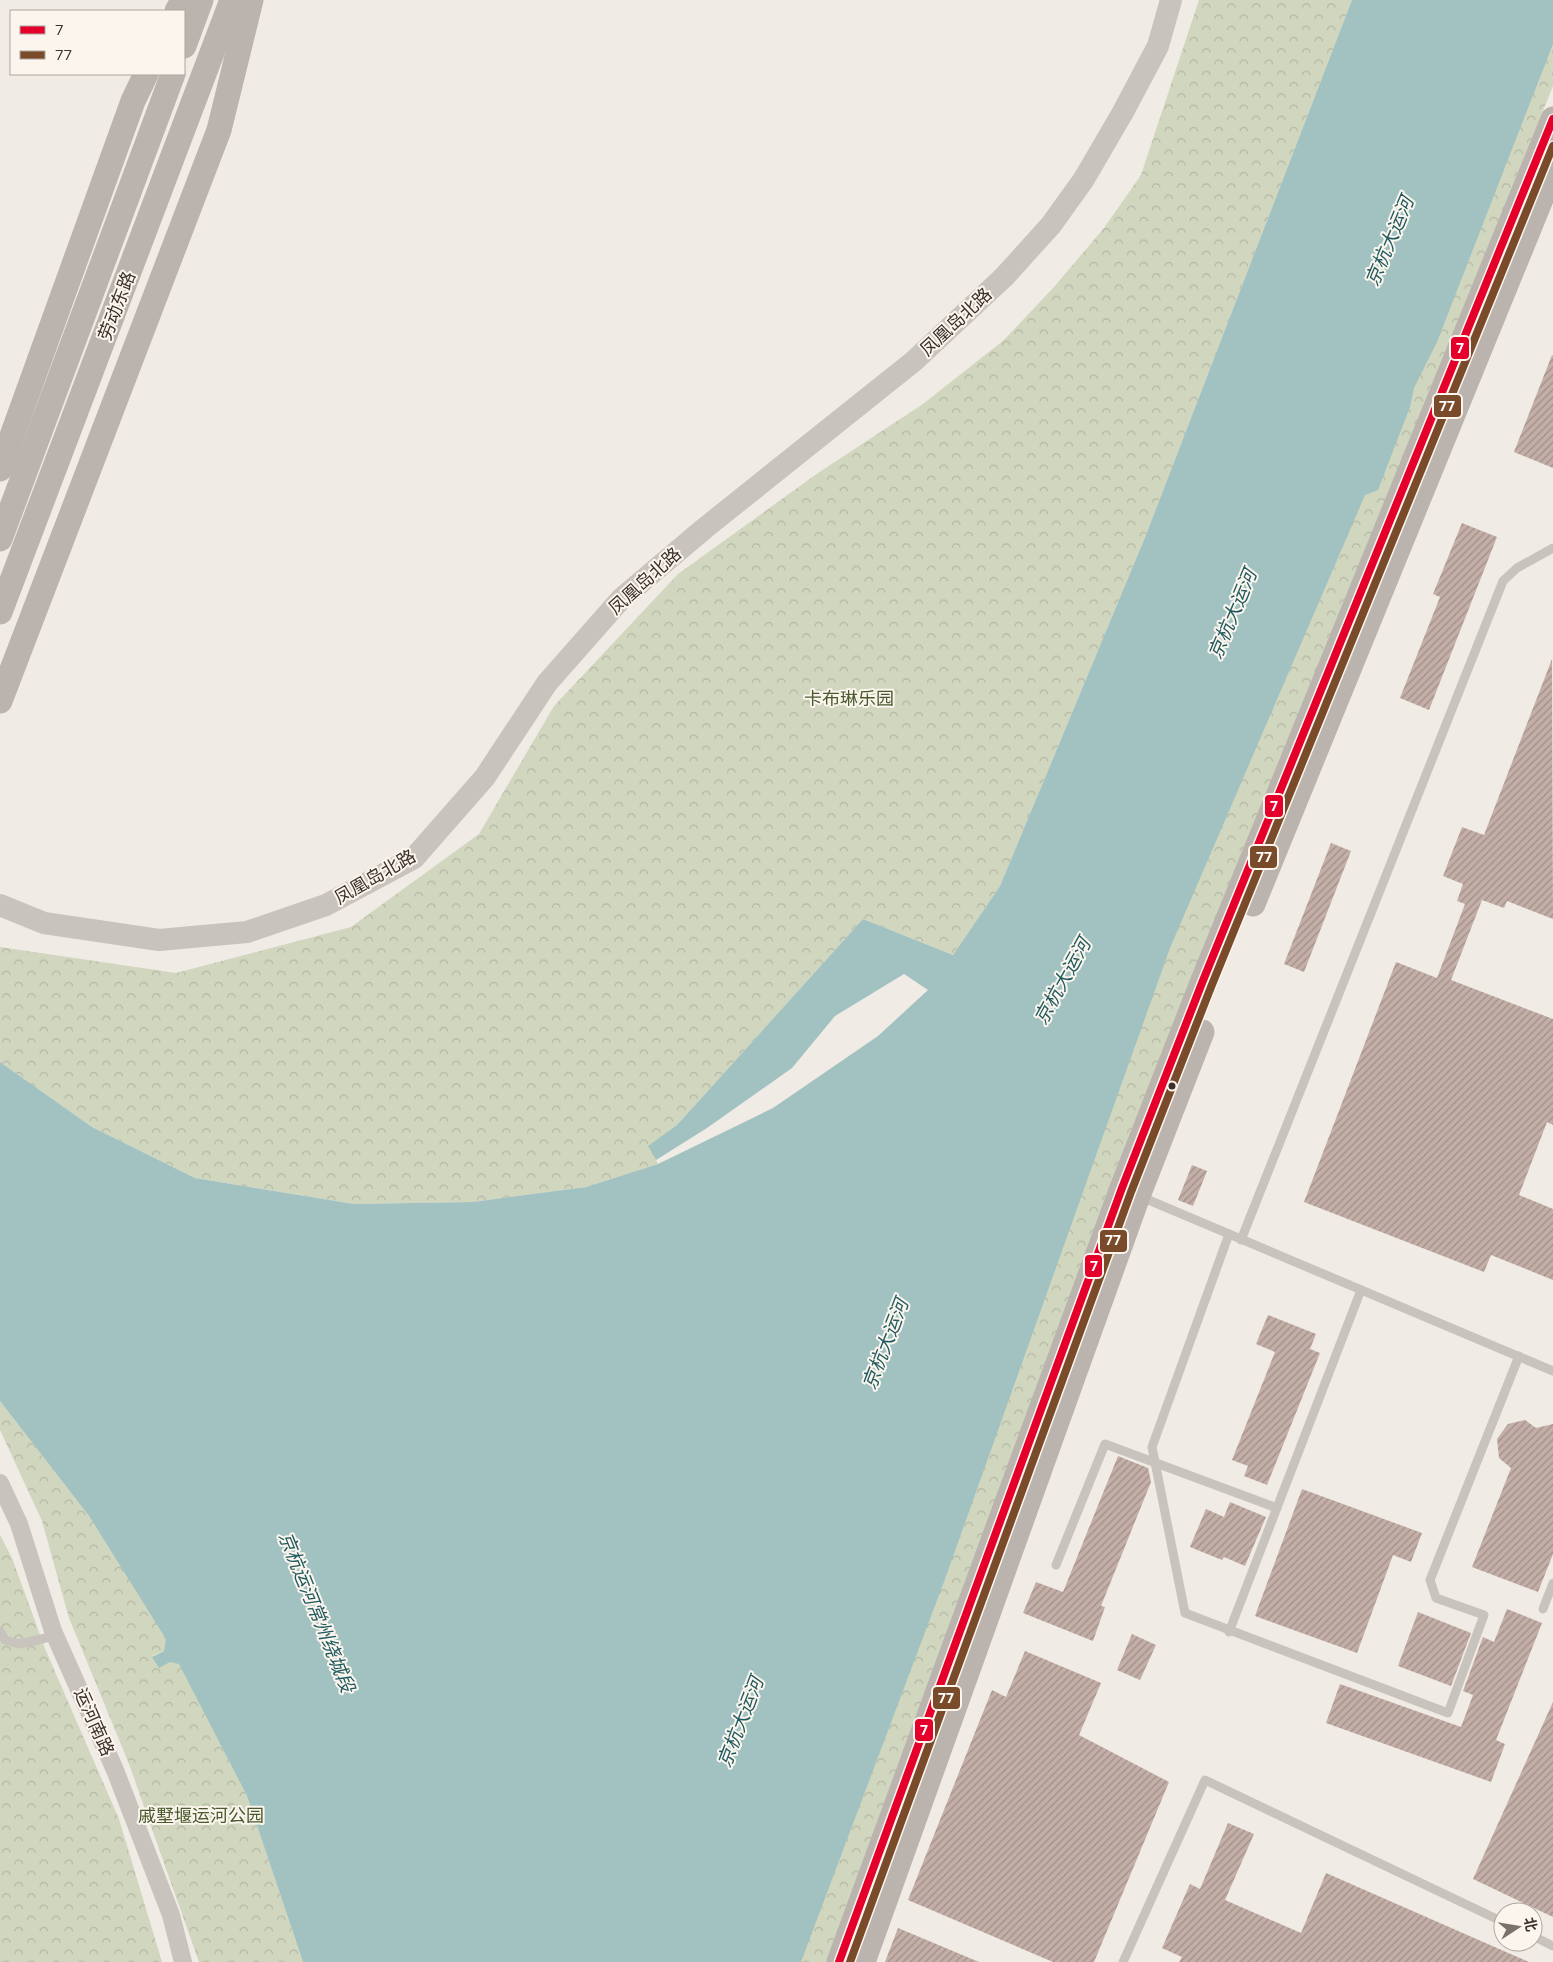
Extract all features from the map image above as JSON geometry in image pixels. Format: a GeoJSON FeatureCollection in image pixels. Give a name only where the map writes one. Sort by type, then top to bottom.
{"type":"FeatureCollection","features":[{"type":"Feature","properties":{"kind":"main road"},"geometry":{"type":"LineString","coordinates":[[185,43],[201,0]]}},
{"type":"Feature","properties":{"kind":"main road","name":"劳动东路"},"geometry":{"type":"LineString","coordinates":[[0,612],[232,0]]}},
{"type":"Feature","properties":{"kind":"main road"},"geometry":{"type":"LineString","coordinates":[[0,701],[219,130],[251,0]]}},
{"type":"Feature","properties":{"kind":"main road"},"geometry":{"type":"LineString","coordinates":[[0,469],[133,101],[146,75]]}},
{"type":"Feature","properties":{"kind":"main road","name":"劳动东路"},"geometry":{"type":"LineString","coordinates":[[0,539],[173,75]]}},
{"type":"Feature","properties":{"kind":"main road"},"geometry":{"type":"LineString","coordinates":[[839,1962],[1122,1188],[1202,983],[1553,119]]}},
{"type":"Feature","properties":{"kind":"main road"},"geometry":{"type":"LineString","coordinates":[[862,1962],[1138,1196],[1216,995],[1553,170]]}},
{"type":"Feature","properties":{"kind":"street","name":"凤凰岛北路"},"geometry":{"type":"LineString","coordinates":[[0,905],[44,922],[159,940],[246,932],[326,905],[414,858],[485,777],[547,683],[622,599],[705,528],[914,362],[1004,277],[1051,225],[1084,179],[1123,112],[1158,46],[1170,0]]}},
{"type":"Feature","properties":{"kind":"street","name":"运河南路"},"geometry":{"type":"LineString","coordinates":[[0,1483],[19,1524],[55,1636],[115,1770],[171,1915],[183,1962]]}},
{"type":"Feature","properties":{"kind":"lane"},"geometry":{"type":"LineString","coordinates":[[1242,1240],[1503,581],[1517,568],[1553,548]]}},
{"type":"Feature","properties":{"kind":"lane"},"geometry":{"type":"LineString","coordinates":[[1138,1196],[1553,1371]]}},
{"type":"Feature","properties":{"kind":"lane"},"geometry":{"type":"LineString","coordinates":[[1229,1234],[1152,1447],[1185,1613],[1229,1632],[1448,1713],[1484,1615],[1436,1598],[1430,1580],[1519,1356]]}},
{"type":"Feature","properties":{"kind":"lane"},"geometry":{"type":"LineString","coordinates":[[1229,1632],[1361,1290]]}},
{"type":"Feature","properties":{"kind":"lane"},"geometry":{"type":"LineString","coordinates":[[1056,1565],[1105,1444],[1277,1508]]}},
{"type":"Feature","properties":{"kind":"lane"},"geometry":{"type":"LineString","coordinates":[[1543,1608],[1553,1584]]}},
{"type":"Feature","properties":{"kind":"lane"},"geometry":{"type":"LineString","coordinates":[[0,1632],[5,1640],[19,1644],[55,1636]]}},
{"type":"Feature","properties":{"kind":"lane"},"geometry":{"type":"LineString","coordinates":[[1123,1962],[1205,1780],[1493,1917]]}},
{"type":"Feature","properties":{"kind":"green space","name":"卡布琳乐园"},"geometry":{"type":"Polygon","coordinates":[[[1199,0],[1352,0],[1146,535],[1000,886],[953,955],[863,919],[677,1125],[649,1146],[658,1164],[586,1187],[473,1202],[354,1204],[195,1178],[92,1127],[0,1062],[0,947],[176,973],[351,927],[479,834],[554,706],[678,574],[818,473],[923,404],[1004,340],[1054,287],[1104,228],[1141,175],[1199,0]]]}},
{"type":"Feature","properties":{"kind":"green space"},"geometry":{"type":"Polygon","coordinates":[[[1553,10],[1553,86],[1196,969],[831,1962],[780,1962],[1162,960],[1553,10]]]}},
{"type":"Feature","properties":{"kind":"green space","name":"戚墅堰运河公园"},"geometry":{"type":"Polygon","coordinates":[[[0,1401],[89,1516],[167,1639],[164,1651],[152,1656],[179,1663],[247,1796],[303,1962],[199,1962],[129,1764],[69,1618],[42,1521],[0,1430],[0,1401]]]}},
{"type":"Feature","properties":{"kind":"green space"},"geometry":{"type":"Polygon","coordinates":[[[0,1535],[12,1558],[46,1651],[119,1819],[162,1962],[0,1962],[0,1535]]]}},
{"type":"Feature","properties":{"kind":"water"},"geometry":{"type":"Polygon","coordinates":[[[1352,0],[1553,0],[1553,44],[1437,342],[1414,388],[1410,407],[1378,490],[1365,495],[1170,948],[945,1579],[801,1962],[303,1962],[247,1796],[179,1664],[170,1662],[159,1668],[152,1657],[164,1651],[166,1639],[89,1516],[0,1401],[0,1062],[92,1127],[195,1178],[354,1204],[473,1202],[586,1187],[658,1164],[773,1108],[878,1036],[928,990],[904,974],[835,1016],[792,1068],[707,1128],[656,1160],[648,1146],[677,1125],[863,919],[953,955],[1000,886],[1146,535],[1352,0]]]}},
{"type":"Feature","properties":{"kind":"building"},"geometry":{"type":"Polygon","coordinates":[[[1553,356],[1553,468],[1514,452],[1553,356]]]}},
{"type":"Feature","properties":{"kind":"building"},"geometry":{"type":"Polygon","coordinates":[[[1462,523],[1497,537],[1429,710],[1400,698],[1440,597],[1433,594],[1462,523]]]}},
{"type":"Feature","properties":{"kind":"building"},"geometry":{"type":"Polygon","coordinates":[[[1552,659],[1553,919],[1507,901],[1504,908],[1482,900],[1451,980],[1553,1019],[1553,1125],[1547,1122],[1519,1195],[1553,1209],[1553,1280],[1491,1255],[1484,1272],[1304,1202],[1396,962],[1437,978],[1465,904],[1457,901],[1463,884],[1443,876],[1462,827],[1484,835],[1552,659]]]}},
{"type":"Feature","properties":{"kind":"building"},"geometry":{"type":"Polygon","coordinates":[[[1331,843],[1351,851],[1304,972],[1284,964],[1331,843]]]}},
{"type":"Feature","properties":{"kind":"building"},"geometry":{"type":"Polygon","coordinates":[[[1192,1165],[1207,1171],[1193,1206],[1178,1200],[1192,1165]]]}},
{"type":"Feature","properties":{"kind":"building"},"geometry":{"type":"Polygon","coordinates":[[[1268,1315],[1316,1334],[1310,1349],[1320,1353],[1267,1485],[1244,1476],[1248,1466],[1232,1460],[1275,1352],[1256,1344],[1268,1315]]]}},
{"type":"Feature","properties":{"kind":"building"},"geometry":{"type":"Polygon","coordinates":[[[1525,1420],[1536,1428],[1553,1424],[1553,1554],[1538,1592],[1472,1567],[1511,1468],[1499,1458],[1497,1439],[1508,1424],[1525,1420]]]}},
{"type":"Feature","properties":{"kind":"building"},"geometry":{"type":"Polygon","coordinates":[[[1118,1456],[1148,1468],[1151,1482],[1101,1606],[1105,1607],[1093,1641],[1023,1613],[1036,1582],[1063,1592],[1118,1456]]]}},
{"type":"Feature","properties":{"kind":"building"},"geometry":{"type":"Polygon","coordinates":[[[1302,1489],[1422,1533],[1411,1562],[1393,1555],[1357,1653],[1255,1616],[1302,1489]]]}},
{"type":"Feature","properties":{"kind":"building"},"geometry":{"type":"Polygon","coordinates":[[[1230,1502],[1266,1517],[1245,1566],[1224,1557],[1222,1560],[1190,1547],[1206,1509],[1224,1517],[1230,1502]]]}},
{"type":"Feature","properties":{"kind":"building"},"geometry":{"type":"Polygon","coordinates":[[[1507,1609],[1542,1623],[1496,1740],[1505,1744],[1491,1782],[1326,1723],[1340,1684],[1461,1727],[1473,1695],[1463,1691],[1483,1637],[1494,1642],[1507,1609]]]}},
{"type":"Feature","properties":{"kind":"building"},"geometry":{"type":"Polygon","coordinates":[[[1418,1612],[1471,1633],[1451,1686],[1398,1666],[1418,1612]]]}},
{"type":"Feature","properties":{"kind":"building"},"geometry":{"type":"Polygon","coordinates":[[[1132,1634],[1156,1645],[1140,1680],[1117,1670],[1132,1634]]]}},
{"type":"Feature","properties":{"kind":"building"},"geometry":{"type":"Polygon","coordinates":[[[1025,1651],[1101,1683],[1079,1735],[1169,1782],[1094,1962],[1053,1962],[908,1900],[992,1690],[1006,1697],[1025,1651]]]}},
{"type":"Feature","properties":{"kind":"building"},"geometry":{"type":"Polygon","coordinates":[[[1553,1702],[1553,1917],[1543,1912],[1543,1902],[1521,1902],[1473,1879],[1553,1702]]]}},
{"type":"Feature","properties":{"kind":"building"},"geometry":{"type":"Polygon","coordinates":[[[1228,1823],[1254,1834],[1225,1900],[1301,1933],[1326,1873],[1493,1946],[1493,1952],[1506,1952],[1529,1962],[1179,1962],[1182,1957],[1162,1948],[1190,1884],[1200,1889],[1228,1823]]]}},
{"type":"Feature","properties":{"kind":"building"},"geometry":{"type":"Polygon","coordinates":[[[898,1928],[979,1962],[885,1962],[898,1928]]]}},
{"type":"Feature","properties":{"kind":"transit line","name":"7"},"geometry":{"type":"LineString","coordinates":[[839,1962],[1122,1188],[1202,983],[1553,119]]}},
{"type":"Feature","properties":{"kind":"transit line","name":"77"},"geometry":{"type":"LineString","coordinates":[[850,1962],[1131,1192],[1211,987],[1553,146]]}},
{"type":"Feature","properties":{"kind":"water label","name":"京杭大运河"},"geometry":{"type":"Point","coordinates":[1389,241]}},
{"type":"Feature","properties":{"kind":"water label","name":"京杭大运河"},"geometry":{"type":"Point","coordinates":[1232,614]}},
{"type":"Feature","properties":{"kind":"water label","name":"京杭大运河"},"geometry":{"type":"Point","coordinates":[1062,981]}},
{"type":"Feature","properties":{"kind":"water label","name":"京杭大运河"},"geometry":{"type":"Point","coordinates":[885,1344]}},
{"type":"Feature","properties":{"kind":"water label","name":"京杭运河常州绕城段"},"geometry":{"type":"Point","coordinates":[317,1612]}},
{"type":"Feature","properties":{"kind":"water label","name":"京杭大运河"},"geometry":{"type":"Point","coordinates":[740,1722]}}]}
